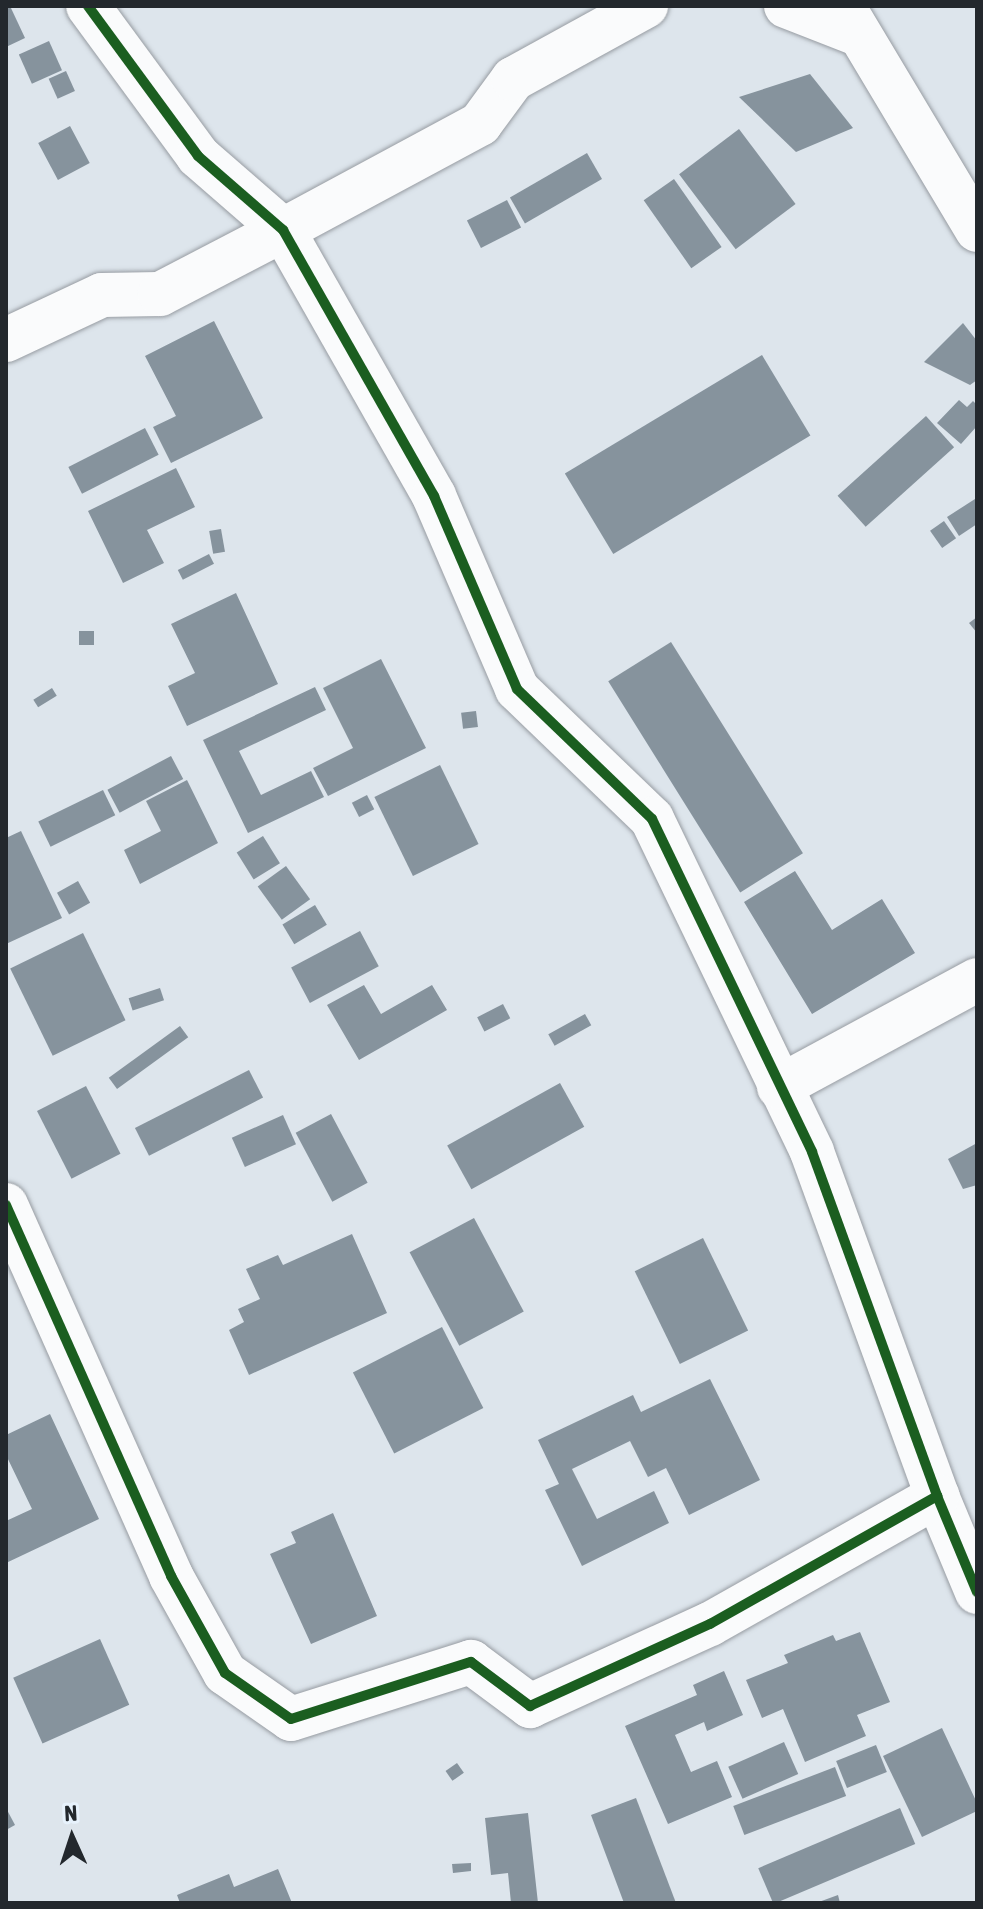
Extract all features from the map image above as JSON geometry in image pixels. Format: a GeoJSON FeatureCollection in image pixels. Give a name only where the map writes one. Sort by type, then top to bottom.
{"type":"FeatureCollection","features":[{"type":"Feature","properties":{"kind":"street"},"geometry":{"type":"LineString","coordinates":[[88,6],[198,156],[283,230],[434,496],[517,689],[652,819],[812,1152],[937,1496],[977,1592]]}},
{"type":"Feature","properties":{"kind":"street"},"geometry":{"type":"LineString","coordinates":[[6,340],[102,295],[160,294],[283,230],[480,124],[513,79],[646,6]]}},
{"type":"Feature","properties":{"kind":"street"},"geometry":{"type":"LineString","coordinates":[[786,6],[850,20],[977,230]]}},
{"type":"Feature","properties":{"kind":"street"},"geometry":{"type":"LineString","coordinates":[[779,1087],[977,980]]}},
{"type":"Feature","properties":{"kind":"street"},"geometry":{"type":"LineString","coordinates":[[6,1205],[171,1576],[225,1673],[291,1719],[471,1662],[530,1706],[710,1624],[937,1496]]}},
{"type":"Feature","properties":{"kind":"building"},"geometry":{"type":"Polygon","coordinates":[[[6,6],[10,6],[25,38],[6,47],[6,6]]]}},
{"type":"Feature","properties":{"kind":"building"},"geometry":{"type":"Polygon","coordinates":[[[49,41],[62,70],[32,84],[19,54],[49,41]]]}},
{"type":"Feature","properties":{"kind":"building"},"geometry":{"type":"Polygon","coordinates":[[[66,71],[75,91],[58,99],[49,79],[66,71]]]}},
{"type":"Feature","properties":{"kind":"building"},"geometry":{"type":"Polygon","coordinates":[[[810,74],[853,128],[796,152],[739,97],[810,74]]]}},
{"type":"Feature","properties":{"kind":"building"},"geometry":{"type":"Polygon","coordinates":[[[70,126],[90,163],[58,180],[38,143],[70,126]]]}},
{"type":"Feature","properties":{"kind":"building"},"geometry":{"type":"Polygon","coordinates":[[[739,129],[796,204],[736,249],[679,174],[739,129]]]}},
{"type":"Feature","properties":{"kind":"building"},"geometry":{"type":"Polygon","coordinates":[[[587,153],[602,179],[525,223],[510,198],[587,153]]]}},
{"type":"Feature","properties":{"kind":"building"},"geometry":{"type":"Polygon","coordinates":[[[674,179],[722,247],[691,268],[644,200],[674,179]]]}},
{"type":"Feature","properties":{"kind":"building"},"geometry":{"type":"Polygon","coordinates":[[[507,200],[521,228],[481,248],[467,220],[507,200]]]}},
{"type":"Feature","properties":{"kind":"building"},"geometry":{"type":"Polygon","coordinates":[[[214,321],[263,418],[171,463],[153,427],[176,416],[145,356],[214,321]]]}},
{"type":"Feature","properties":{"kind":"building"},"geometry":{"type":"Polygon","coordinates":[[[963,323],[977,341],[977,380],[970,385],[924,362],[963,323]]]}},
{"type":"Feature","properties":{"kind":"building"},"geometry":{"type":"Polygon","coordinates":[[[762,355],[810,436],[613,554],[565,473],[762,355]]]}},
{"type":"Feature","properties":{"kind":"building"},"geometry":{"type":"Polygon","coordinates":[[[959,400],[967,407],[973,401],[977,405],[977,426],[961,444],[937,423],[959,400]]]}},
{"type":"Feature","properties":{"kind":"building"},"geometry":{"type":"Polygon","coordinates":[[[926,416],[954,447],[866,527],[838,496],[926,416]]]}},
{"type":"Feature","properties":{"kind":"building"},"geometry":{"type":"Polygon","coordinates":[[[145,428],[159,455],[82,494],[68,467],[145,428]]]}},
{"type":"Feature","properties":{"kind":"building"},"geometry":{"type":"Polygon","coordinates":[[[176,468],[195,507],[147,530],[164,563],[123,583],[88,511],[176,468]]]}},
{"type":"Feature","properties":{"kind":"building"},"geometry":{"type":"Polygon","coordinates":[[[975,499],[977,524],[959,536],[947,517],[975,499]]]}},
{"type":"Feature","properties":{"kind":"building"},"geometry":{"type":"Polygon","coordinates":[[[944,521],[956,538],[942,548],[930,531],[944,521]]]}},
{"type":"Feature","properties":{"kind":"building"},"geometry":{"type":"Polygon","coordinates":[[[221,529],[225,552],[213,554],[209,531],[221,529]]]}},
{"type":"Feature","properties":{"kind":"building"},"geometry":{"type":"Polygon","coordinates":[[[209,554],[214,564],[183,580],[178,570],[209,554]]]}},
{"type":"Feature","properties":{"kind":"building"},"geometry":{"type":"Polygon","coordinates":[[[236,593],[278,684],[187,726],[168,686],[195,673],[171,624],[236,593]]]}},
{"type":"Feature","properties":{"kind":"building"},"geometry":{"type":"Polygon","coordinates":[[[977,617],[977,633],[969,623],[977,617]]]}},
{"type":"Feature","properties":{"kind":"building"},"geometry":{"type":"Polygon","coordinates":[[[79,631],[94,631],[94,645],[79,645],[79,631]]]}},
{"type":"Feature","properties":{"kind":"building"},"geometry":{"type":"Polygon","coordinates":[[[671,642],[803,853],[740,892],[608,681],[671,642]]]}},
{"type":"Feature","properties":{"kind":"building"},"geometry":{"type":"Polygon","coordinates":[[[381,659],[426,748],[328,796],[313,768],[353,748],[323,688],[381,659]]]}},
{"type":"Feature","properties":{"kind":"building"},"geometry":{"type":"Polygon","coordinates":[[[315,687],[326,710],[239,751],[261,795],[311,771],[324,797],[248,833],[203,740],[315,687]]]}},
{"type":"Feature","properties":{"kind":"building"},"geometry":{"type":"Polygon","coordinates":[[[52,688],[57,696],[38,707],[33,700],[52,688]]]}},
{"type":"Feature","properties":{"kind":"building"},"geometry":{"type":"Polygon","coordinates":[[[476,711],[478,727],[463,729],[461,713],[476,711]]]}},
{"type":"Feature","properties":{"kind":"building"},"geometry":{"type":"Polygon","coordinates":[[[171,756],[183,779],[120,813],[107,790],[171,756]]]}},
{"type":"Feature","properties":{"kind":"building"},"geometry":{"type":"Polygon","coordinates":[[[440,765],[479,844],[413,876],[374,797],[440,765]]]}},
{"type":"Feature","properties":{"kind":"building"},"geometry":{"type":"Polygon","coordinates":[[[187,780],[218,843],[140,884],[124,850],[161,831],[146,801],[187,780]]]}},
{"type":"Feature","properties":{"kind":"building"},"geometry":{"type":"Polygon","coordinates":[[[103,790],[115,815],[51,847],[38,822],[103,790]]]}},
{"type":"Feature","properties":{"kind":"building"},"geometry":{"type":"Polygon","coordinates":[[[367,795],[374,809],[359,817],[352,803],[367,795]]]}},
{"type":"Feature","properties":{"kind":"building"},"geometry":{"type":"Polygon","coordinates":[[[21,831],[62,918],[6,944],[6,838],[21,831]]]}},
{"type":"Feature","properties":{"kind":"building"},"geometry":{"type":"Polygon","coordinates":[[[263,836],[280,863],[254,880],[237,852],[263,836]]]}},
{"type":"Feature","properties":{"kind":"building"},"geometry":{"type":"Polygon","coordinates":[[[286,866],[310,899],[282,920],[258,887],[286,866]]]}},
{"type":"Feature","properties":{"kind":"building"},"geometry":{"type":"Polygon","coordinates":[[[795,871],[832,930],[882,899],[915,953],[812,1014],[744,902],[795,871]]]}},
{"type":"Feature","properties":{"kind":"building"},"geometry":{"type":"Polygon","coordinates":[[[78,881],[90,903],[69,915],[57,893],[78,881]]]}},
{"type":"Feature","properties":{"kind":"building"},"geometry":{"type":"Polygon","coordinates":[[[315,905],[327,925],[294,944],[282,925],[315,905]]]}},
{"type":"Feature","properties":{"kind":"building"},"geometry":{"type":"Polygon","coordinates":[[[360,931],[379,966],[310,1003],[291,968],[360,931]]]}},
{"type":"Feature","properties":{"kind":"building"},"geometry":{"type":"Polygon","coordinates":[[[83,933],[126,1020],[53,1056],[10,969],[83,933]]]}},
{"type":"Feature","properties":{"kind":"building"},"geometry":{"type":"Polygon","coordinates":[[[364,985],[381,1014],[432,985],[447,1010],[359,1060],[327,1005],[364,985]]]}},
{"type":"Feature","properties":{"kind":"building"},"geometry":{"type":"Polygon","coordinates":[[[160,988],[164,1000],[133,1011],[129,998],[160,988]]]}},
{"type":"Feature","properties":{"kind":"building"},"geometry":{"type":"Polygon","coordinates":[[[503,1004],[510,1018],[484,1031],[477,1017],[503,1004]]]}},
{"type":"Feature","properties":{"kind":"building"},"geometry":{"type":"Polygon","coordinates":[[[585,1014],[591,1025],[555,1046],[548,1034],[585,1014]]]}},
{"type":"Feature","properties":{"kind":"building"},"geometry":{"type":"Polygon","coordinates":[[[180,1026],[188,1037],[117,1089],[109,1078],[180,1026]]]}},
{"type":"Feature","properties":{"kind":"building"},"geometry":{"type":"Polygon","coordinates":[[[249,1070],[263,1098],[149,1156],[135,1128],[249,1070]]]}},
{"type":"Feature","properties":{"kind":"building"},"geometry":{"type":"Polygon","coordinates":[[[560,1083],[584,1127],[471,1189],[447,1146],[560,1083]]]}},
{"type":"Feature","properties":{"kind":"building"},"geometry":{"type":"Polygon","coordinates":[[[86,1086],[121,1154],[71,1179],[37,1111],[86,1086]]]}},
{"type":"Feature","properties":{"kind":"building"},"geometry":{"type":"Polygon","coordinates":[[[331,1114],[368,1183],[332,1202],[296,1133],[331,1114]]]}},
{"type":"Feature","properties":{"kind":"building"},"geometry":{"type":"Polygon","coordinates":[[[283,1115],[296,1144],[245,1167],[232,1138],[283,1115]]]}},
{"type":"Feature","properties":{"kind":"building"},"geometry":{"type":"Polygon","coordinates":[[[977,1143],[977,1185],[963,1189],[948,1159],[977,1143]]]}},
{"type":"Feature","properties":{"kind":"building"},"geometry":{"type":"Polygon","coordinates":[[[474,1218],[524,1312],[459,1346],[410,1252],[474,1218]]]}},
{"type":"Feature","properties":{"kind":"building"},"geometry":{"type":"Polygon","coordinates":[[[352,1234],[387,1313],[249,1375],[229,1330],[244,1322],[238,1309],[260,1299],[246,1269],[278,1255],[283,1265],[352,1234]]]}},
{"type":"Feature","properties":{"kind":"building"},"geometry":{"type":"Polygon","coordinates":[[[703,1238],[748,1331],[680,1364],[635,1271],[703,1238]]]}},
{"type":"Feature","properties":{"kind":"building"},"geometry":{"type":"Polygon","coordinates":[[[442,1327],[483,1408],[394,1453],[353,1372],[442,1327]]]}},
{"type":"Feature","properties":{"kind":"building"},"geometry":{"type":"Polygon","coordinates":[[[710,1379],[760,1480],[689,1515],[666,1468],[648,1477],[630,1441],[572,1469],[597,1519],[654,1491],[669,1523],[582,1566],[545,1490],[559,1484],[538,1440],[633,1395],[641,1412],[710,1379]]]}},
{"type":"Feature","properties":{"kind":"building"},"geometry":{"type":"Polygon","coordinates":[[[50,1414],[99,1519],[6,1563],[6,1521],[32,1509],[6,1455],[6,1435],[50,1414]]]}},
{"type":"Feature","properties":{"kind":"building"},"geometry":{"type":"Polygon","coordinates":[[[333,1513],[377,1616],[311,1644],[270,1554],[296,1543],[291,1532],[333,1513]]]}},
{"type":"Feature","properties":{"kind":"building"},"geometry":{"type":"Polygon","coordinates":[[[860,1632],[890,1702],[857,1715],[866,1736],[805,1762],[783,1709],[762,1718],[746,1680],[788,1663],[784,1655],[833,1635],[836,1641],[860,1632]]]}},
{"type":"Feature","properties":{"kind":"building"},"geometry":{"type":"Polygon","coordinates":[[[100,1639],[129,1705],[42,1743],[13,1678],[100,1639]]]}},
{"type":"Feature","properties":{"kind":"building"},"geometry":{"type":"Polygon","coordinates":[[[724,1671],[743,1715],[707,1731],[704,1722],[675,1735],[691,1772],[717,1761],[732,1797],[668,1824],[625,1726],[697,1695],[693,1685],[724,1671]]]}},
{"type":"Feature","properties":{"kind":"building"},"geometry":{"type":"Polygon","coordinates":[[[942,1728],[977,1803],[977,1811],[922,1837],[883,1756],[942,1728]]]}},
{"type":"Feature","properties":{"kind":"building"},"geometry":{"type":"Polygon","coordinates":[[[784,1742],[798,1774],[743,1799],[728,1767],[784,1742]]]}},
{"type":"Feature","properties":{"kind":"building"},"geometry":{"type":"Polygon","coordinates":[[[876,1745],[887,1772],[847,1788],[836,1761],[876,1745]]]}},
{"type":"Feature","properties":{"kind":"building"},"geometry":{"type":"Polygon","coordinates":[[[457,1763],[464,1773],[452,1781],[446,1771],[457,1763]]]}},
{"type":"Feature","properties":{"kind":"building"},"geometry":{"type":"Polygon","coordinates":[[[835,1767],[846,1796],[744,1835],[733,1806],[835,1767]]]}},
{"type":"Feature","properties":{"kind":"building"},"geometry":{"type":"Polygon","coordinates":[[[636,1798],[676,1903],[624,1903],[591,1815],[636,1798]]]}},
{"type":"Feature","properties":{"kind":"building"},"geometry":{"type":"Polygon","coordinates":[[[6,1808],[15,1825],[6,1830],[6,1808]]]}},
{"type":"Feature","properties":{"kind":"building"},"geometry":{"type":"Polygon","coordinates":[[[900,1808],[915,1844],[776,1903],[773,1903],[758,1868],[900,1808]]]}},
{"type":"Feature","properties":{"kind":"building"},"geometry":{"type":"Polygon","coordinates":[[[528,1813],[538,1903],[511,1903],[508,1873],[491,1875],[485,1818],[528,1813]]]}},
{"type":"Feature","properties":{"kind":"building"},"geometry":{"type":"Polygon","coordinates":[[[471,1863],[471,1871],[453,1873],[452,1864],[471,1863]]]}},
{"type":"Feature","properties":{"kind":"building"},"geometry":{"type":"Polygon","coordinates":[[[278,1869],[292,1903],[180,1903],[177,1895],[229,1874],[234,1887],[278,1869]]]}},
{"type":"Feature","properties":{"kind":"building"},"geometry":{"type":"Polygon","coordinates":[[[838,1895],[840,1903],[816,1903],[838,1895]]]}},
{"type":"Feature","properties":{"kind":"cycle path"},"geometry":{"type":"LineString","coordinates":[[88,6],[198,156],[283,230],[434,496],[517,689],[652,819],[812,1152],[937,1496],[977,1592]]}},
{"type":"Feature","properties":{"kind":"cycle path"},"geometry":{"type":"LineString","coordinates":[[6,1205],[171,1576],[225,1673],[291,1719],[471,1662],[530,1706],[710,1624],[937,1496]]}}]}
